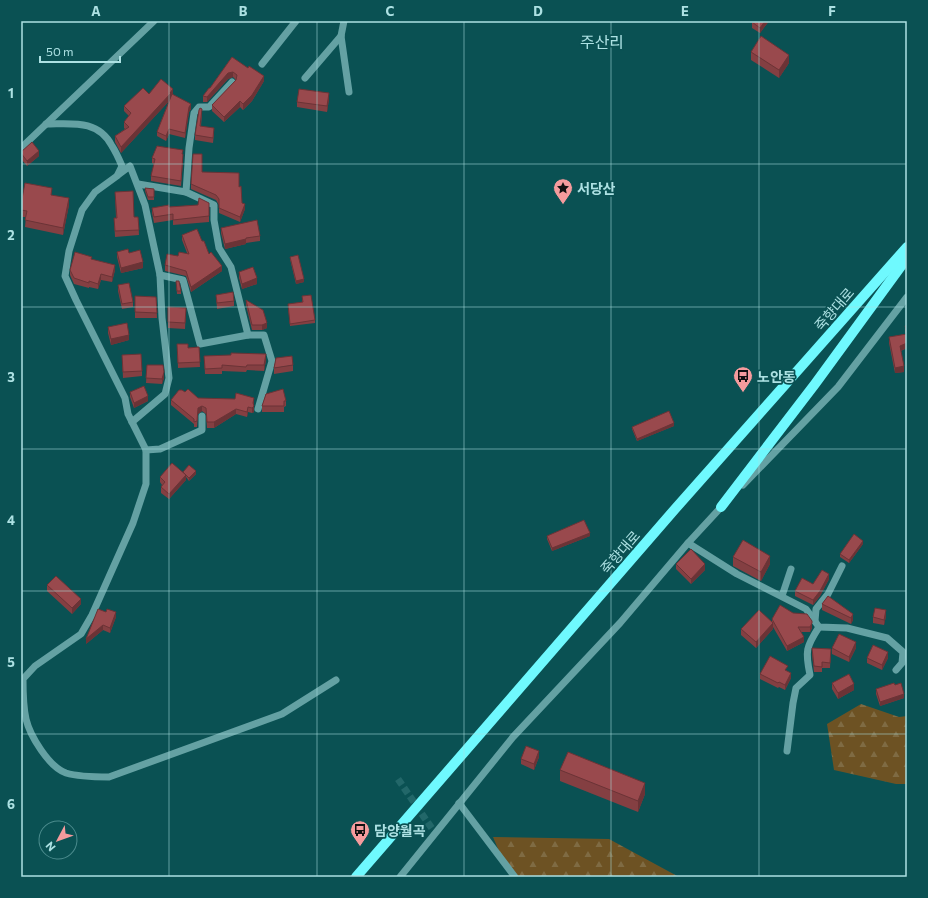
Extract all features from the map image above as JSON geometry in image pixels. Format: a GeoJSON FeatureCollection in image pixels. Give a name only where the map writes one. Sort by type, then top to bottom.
{"type":"FeatureCollection","features":[{"type":"Feature","properties":{"kind":"main road","name":"죽향대로"},"geometry":{"type":"LineString","coordinates":[[356,877],[680,503],[907,247]]}},
{"type":"Feature","properties":{"kind":"main road"},"geometry":{"type":"LineString","coordinates":[[721,507],[815,384],[907,258]]}},
{"type":"Feature","properties":{"kind":"street"},"geometry":{"type":"LineString","coordinates":[[21,148],[154,21]]}},
{"type":"Feature","properties":{"kind":"street"},"geometry":{"type":"LineString","coordinates":[[262,64],[296,21]]}},
{"type":"Feature","properties":{"kind":"street"},"geometry":{"type":"LineString","coordinates":[[344,21],[341,36],[349,92]]}},
{"type":"Feature","properties":{"kind":"street"},"geometry":{"type":"LineString","coordinates":[[305,78],[341,36]]}},
{"type":"Feature","properties":{"kind":"street"},"geometry":{"type":"LineString","coordinates":[[186,192],[194,114],[199,107],[209,107],[232,82]]}},
{"type":"Feature","properties":{"kind":"street"},"geometry":{"type":"LineString","coordinates":[[46,124],[84,124],[99,130],[112,144],[122,166],[118,176]]}},
{"type":"Feature","properties":{"kind":"street"},"geometry":{"type":"LineString","coordinates":[[132,422],[165,394],[169,378],[162,318],[160,275],[145,206],[130,166],[95,192],[82,210],[69,251],[65,276],[124,398],[128,414],[132,422],[146,450],[146,484],[132,523],[92,615],[82,634],[35,666],[24,679],[23,694],[26,720],[33,738],[49,761],[64,772],[88,777],[109,777],[282,714],[336,680]]}},
{"type":"Feature","properties":{"kind":"street"},"geometry":{"type":"LineString","coordinates":[[138,184],[186,192],[214,205],[214,220],[219,248],[231,267],[248,334]]}},
{"type":"Feature","properties":{"kind":"street"},"geometry":{"type":"LineString","coordinates":[[160,275],[183,280],[200,344],[248,334],[264,335],[272,361],[258,409]]}},
{"type":"Feature","properties":{"kind":"street"},"geometry":{"type":"LineString","coordinates":[[400,877],[513,737],[620,623],[688,543],[721,507],[838,387],[907,297]]}},
{"type":"Feature","properties":{"kind":"street"},"geometry":{"type":"LineString","coordinates":[[146,450],[160,449],[202,430],[202,416]]}},
{"type":"Feature","properties":{"kind":"street"},"geometry":{"type":"LineString","coordinates":[[688,543],[737,574],[806,608],[817,624],[847,628],[886,638],[903,652],[902,663],[896,670]]}},
{"type":"Feature","properties":{"kind":"street"},"geometry":{"type":"LineString","coordinates":[[787,751],[796,688],[810,675],[807,660],[808,645],[817,624],[816,609],[828,594],[842,566]]}},
{"type":"Feature","properties":{"kind":"street"},"geometry":{"type":"LineString","coordinates":[[782,596],[791,569]]}},
{"type":"Feature","properties":{"kind":"street"},"geometry":{"type":"LineString","coordinates":[[459,803],[515,877]]}},
{"type":"Feature","properties":{"kind":"green space"},"geometry":{"type":"Polygon","coordinates":[[[861,704],[899,717],[907,716],[907,784],[896,784],[834,770],[827,724],[861,704]]]}},
{"type":"Feature","properties":{"kind":"green space"},"geometry":{"type":"Polygon","coordinates":[[[493,837],[609,839],[679,877],[510,877],[493,837]]]}},
{"type":"Feature","properties":{"kind":"building"},"geometry":{"type":"Polygon","coordinates":[[[765,21],[760,28],[752,22],[765,21]]]}},
{"type":"Feature","properties":{"kind":"building"},"geometry":{"type":"Polygon","coordinates":[[[761,36],[789,55],[779,70],[751,52],[761,36]]]}},
{"type":"Feature","properties":{"kind":"building"},"geometry":{"type":"Polygon","coordinates":[[[232,57],[248,68],[249,66],[264,76],[252,95],[243,104],[240,101],[224,117],[212,105],[236,80],[237,75],[233,72],[228,73],[207,97],[203,96],[232,57]]]}},
{"type":"Feature","properties":{"kind":"building"},"geometry":{"type":"Polygon","coordinates":[[[161,79],[173,89],[171,93],[121,147],[115,136],[129,127],[124,122],[131,113],[124,106],[143,88],[149,94],[161,79]]]}},
{"type":"Feature","properties":{"kind":"building"},"geometry":{"type":"Polygon","coordinates":[[[299,89],[329,93],[327,106],[297,102],[299,89]]]}},
{"type":"Feature","properties":{"kind":"building"},"geometry":{"type":"Polygon","coordinates":[[[172,94],[191,104],[189,107],[185,133],[169,129],[166,136],[157,132],[172,94]]]}},
{"type":"Feature","properties":{"kind":"building"},"geometry":{"type":"Polygon","coordinates":[[[200,108],[202,109],[200,126],[214,128],[213,138],[195,135],[200,108]]]}},
{"type":"Feature","properties":{"kind":"building"},"geometry":{"type":"Polygon","coordinates":[[[32,142],[39,151],[27,161],[21,152],[32,142]]]}},
{"type":"Feature","properties":{"kind":"building"},"geometry":{"type":"Polygon","coordinates":[[[157,146],[183,150],[181,181],[151,176],[155,159],[152,158],[157,146]]]}},
{"type":"Feature","properties":{"kind":"building"},"geometry":{"type":"Polygon","coordinates":[[[193,154],[202,154],[202,172],[239,173],[239,187],[241,186],[242,203],[245,204],[240,217],[219,208],[219,199],[216,195],[191,184],[193,154]]]}},
{"type":"Feature","properties":{"kind":"building"},"geometry":{"type":"Polygon","coordinates":[[[25,183],[52,188],[51,195],[69,198],[63,228],[25,220],[27,211],[21,210],[21,204],[25,183]]]}},
{"type":"Feature","properties":{"kind":"building"},"geometry":{"type":"Polygon","coordinates":[[[145,188],[154,189],[154,197],[148,197],[145,188]]]}},
{"type":"Feature","properties":{"kind":"building"},"geometry":{"type":"Polygon","coordinates":[[[133,191],[134,217],[138,217],[139,230],[115,231],[114,218],[117,218],[115,192],[133,191]]]}},
{"type":"Feature","properties":{"kind":"building"},"geometry":{"type":"Polygon","coordinates":[[[199,198],[209,203],[209,216],[173,220],[173,214],[154,217],[152,208],[169,205],[169,207],[198,205],[199,198]]]}},
{"type":"Feature","properties":{"kind":"building"},"geometry":{"type":"Polygon","coordinates":[[[257,220],[260,236],[225,244],[221,228],[257,220]]]}},
{"type":"Feature","properties":{"kind":"building"},"geometry":{"type":"Polygon","coordinates":[[[197,229],[209,254],[211,252],[222,266],[191,287],[186,271],[165,265],[167,254],[178,256],[179,252],[189,254],[182,235],[197,229]]]}},
{"type":"Feature","properties":{"kind":"building"},"geometry":{"type":"Polygon","coordinates":[[[128,249],[129,253],[140,250],[143,262],[121,268],[117,252],[128,249]]]}},
{"type":"Feature","properties":{"kind":"building"},"geometry":{"type":"Polygon","coordinates":[[[75,252],[92,257],[91,259],[115,265],[112,277],[101,274],[98,284],[89,281],[89,283],[74,278],[70,270],[75,252]]]}},
{"type":"Feature","properties":{"kind":"building"},"geometry":{"type":"Polygon","coordinates":[[[298,255],[304,279],[296,281],[290,257],[298,255]]]}},
{"type":"Feature","properties":{"kind":"building"},"geometry":{"type":"Polygon","coordinates":[[[253,267],[257,278],[242,284],[239,272],[253,267]]]}},
{"type":"Feature","properties":{"kind":"building"},"geometry":{"type":"Polygon","coordinates":[[[176,281],[179,281],[181,291],[177,291],[176,281]]]}},
{"type":"Feature","properties":{"kind":"building"},"geometry":{"type":"Polygon","coordinates":[[[129,283],[133,302],[122,304],[118,285],[129,283]]]}},
{"type":"Feature","properties":{"kind":"building"},"geometry":{"type":"Polygon","coordinates":[[[233,292],[234,301],[217,303],[216,295],[233,292]]]}},
{"type":"Feature","properties":{"kind":"building"},"geometry":{"type":"Polygon","coordinates":[[[311,295],[315,320],[290,324],[288,304],[303,302],[302,296],[311,295]]]}},
{"type":"Feature","properties":{"kind":"building"},"geometry":{"type":"Polygon","coordinates":[[[135,296],[156,297],[157,313],[135,312],[135,296]]]}},
{"type":"Feature","properties":{"kind":"building"},"geometry":{"type":"Polygon","coordinates":[[[246,300],[263,310],[267,323],[262,325],[252,325],[246,300]]]}},
{"type":"Feature","properties":{"kind":"building"},"geometry":{"type":"Polygon","coordinates":[[[168,307],[186,308],[185,323],[168,322],[168,307]]]}},
{"type":"Feature","properties":{"kind":"building"},"geometry":{"type":"Polygon","coordinates":[[[127,323],[129,335],[111,339],[108,327],[127,323]]]}},
{"type":"Feature","properties":{"kind":"building"},"geometry":{"type":"Polygon","coordinates":[[[907,334],[907,343],[900,346],[904,366],[895,368],[889,337],[907,334]]]}},
{"type":"Feature","properties":{"kind":"building"},"geometry":{"type":"Polygon","coordinates":[[[177,344],[188,344],[188,348],[199,347],[200,362],[178,363],[177,344]]]}},
{"type":"Feature","properties":{"kind":"building"},"geometry":{"type":"Polygon","coordinates":[[[231,353],[266,354],[264,365],[247,365],[246,367],[222,365],[222,368],[205,369],[204,356],[231,355],[231,353]]]}},
{"type":"Feature","properties":{"kind":"building"},"geometry":{"type":"Polygon","coordinates":[[[141,354],[142,371],[123,372],[122,355],[141,354]]]}},
{"type":"Feature","properties":{"kind":"building"},"geometry":{"type":"Polygon","coordinates":[[[292,356],[293,365],[274,368],[276,358],[292,356]]]}},
{"type":"Feature","properties":{"kind":"building"},"geometry":{"type":"Polygon","coordinates":[[[147,365],[163,365],[164,372],[162,379],[146,378],[147,365]]]}},
{"type":"Feature","properties":{"kind":"building"},"geometry":{"type":"Polygon","coordinates":[[[144,386],[148,396],[134,403],[130,392],[144,386]]]}},
{"type":"Feature","properties":{"kind":"building"},"geometry":{"type":"Polygon","coordinates":[[[188,389],[198,398],[235,399],[236,393],[254,398],[254,406],[252,408],[248,407],[247,412],[236,409],[214,422],[207,422],[206,408],[202,406],[198,408],[197,421],[194,422],[194,419],[171,400],[179,390],[185,392],[188,389]]]}},
{"type":"Feature","properties":{"kind":"building"},"geometry":{"type":"Polygon","coordinates":[[[283,389],[286,401],[284,401],[284,406],[262,406],[266,394],[283,389]]]}},
{"type":"Feature","properties":{"kind":"building"},"geometry":{"type":"Polygon","coordinates":[[[669,411],[674,423],[637,439],[632,427],[669,411]]]}},
{"type":"Feature","properties":{"kind":"building"},"geometry":{"type":"Polygon","coordinates":[[[172,463],[186,475],[169,494],[161,487],[165,482],[160,477],[172,463]]]}},
{"type":"Feature","properties":{"kind":"building"},"geometry":{"type":"Polygon","coordinates":[[[189,465],[196,471],[189,478],[183,472],[189,465]]]}},
{"type":"Feature","properties":{"kind":"building"},"geometry":{"type":"Polygon","coordinates":[[[584,520],[590,533],[552,548],[547,536],[584,520]]]}},
{"type":"Feature","properties":{"kind":"building"},"geometry":{"type":"Polygon","coordinates":[[[854,534],[863,541],[849,560],[840,554],[854,534]]]}},
{"type":"Feature","properties":{"kind":"building"},"geometry":{"type":"Polygon","coordinates":[[[743,540],[770,556],[761,572],[733,557],[743,540]]]}},
{"type":"Feature","properties":{"kind":"building"},"geometry":{"type":"Polygon","coordinates":[[[691,549],[705,564],[691,579],[676,564],[691,549]]]}},
{"type":"Feature","properties":{"kind":"building"},"geometry":{"type":"Polygon","coordinates":[[[822,570],[829,574],[820,591],[813,600],[795,591],[802,578],[813,584],[822,570]]]}},
{"type":"Feature","properties":{"kind":"building"},"geometry":{"type":"Polygon","coordinates":[[[56,576],[81,599],[72,608],[47,585],[56,576]]]}},
{"type":"Feature","properties":{"kind":"building"},"geometry":{"type":"Polygon","coordinates":[[[828,596],[853,614],[851,618],[822,604],[828,596]]]}},
{"type":"Feature","properties":{"kind":"building"},"geometry":{"type":"Polygon","coordinates":[[[780,605],[793,613],[807,614],[812,621],[810,627],[798,627],[804,637],[787,646],[772,619],[780,605]]]}},
{"type":"Feature","properties":{"kind":"building"},"geometry":{"type":"Polygon","coordinates":[[[875,608],[886,610],[884,620],[873,617],[875,608]]]}},
{"type":"Feature","properties":{"kind":"building"},"geometry":{"type":"Polygon","coordinates":[[[98,609],[106,612],[107,609],[116,612],[110,628],[103,625],[86,639],[98,609]]]}},
{"type":"Feature","properties":{"kind":"building"},"geometry":{"type":"Polygon","coordinates":[[[759,610],[773,623],[756,642],[741,629],[759,610]]]}},
{"type":"Feature","properties":{"kind":"building"},"geometry":{"type":"Polygon","coordinates":[[[839,634],[856,642],[849,657],[832,648],[839,634]]]}},
{"type":"Feature","properties":{"kind":"building"},"geometry":{"type":"Polygon","coordinates":[[[873,645],[888,652],[882,665],[867,658],[873,645]]]}},
{"type":"Feature","properties":{"kind":"building"},"geometry":{"type":"Polygon","coordinates":[[[812,648],[831,649],[830,663],[822,662],[822,667],[814,666],[812,648]]]}},
{"type":"Feature","properties":{"kind":"building"},"geometry":{"type":"Polygon","coordinates":[[[770,656],[788,666],[785,670],[791,673],[785,685],[760,674],[770,656]]]}},
{"type":"Feature","properties":{"kind":"building"},"geometry":{"type":"Polygon","coordinates":[[[849,674],[854,684],[838,693],[832,683],[849,674]]]}},
{"type":"Feature","properties":{"kind":"building"},"geometry":{"type":"Polygon","coordinates":[[[894,683],[895,685],[901,683],[904,694],[880,702],[876,689],[894,683]]]}},
{"type":"Feature","properties":{"kind":"building"},"geometry":{"type":"Polygon","coordinates":[[[526,746],[539,751],[534,764],[521,759],[526,746]]]}},
{"type":"Feature","properties":{"kind":"building"},"geometry":{"type":"Polygon","coordinates":[[[568,752],[645,783],[638,801],[560,770],[568,752]]]}},
{"type":"Feature","properties":{"kind":"tunnel"},"geometry":{"type":"LineString","coordinates":[[398,779],[435,833]]}},
{"type":"Feature","properties":{"kind":"place","name":"서당산"},"geometry":{"type":"Point","coordinates":[563,205]}},
{"type":"Feature","properties":{"kind":"place","name":"노안동"},"geometry":{"type":"Point","coordinates":[743,393]}},
{"type":"Feature","properties":{"kind":"place","name":"담양월곡"},"geometry":{"type":"Point","coordinates":[360,847]}},
{"type":"Feature","properties":{"kind":"district","name":"주산리"},"geometry":{"type":"Point","coordinates":[602,41]}}]}
